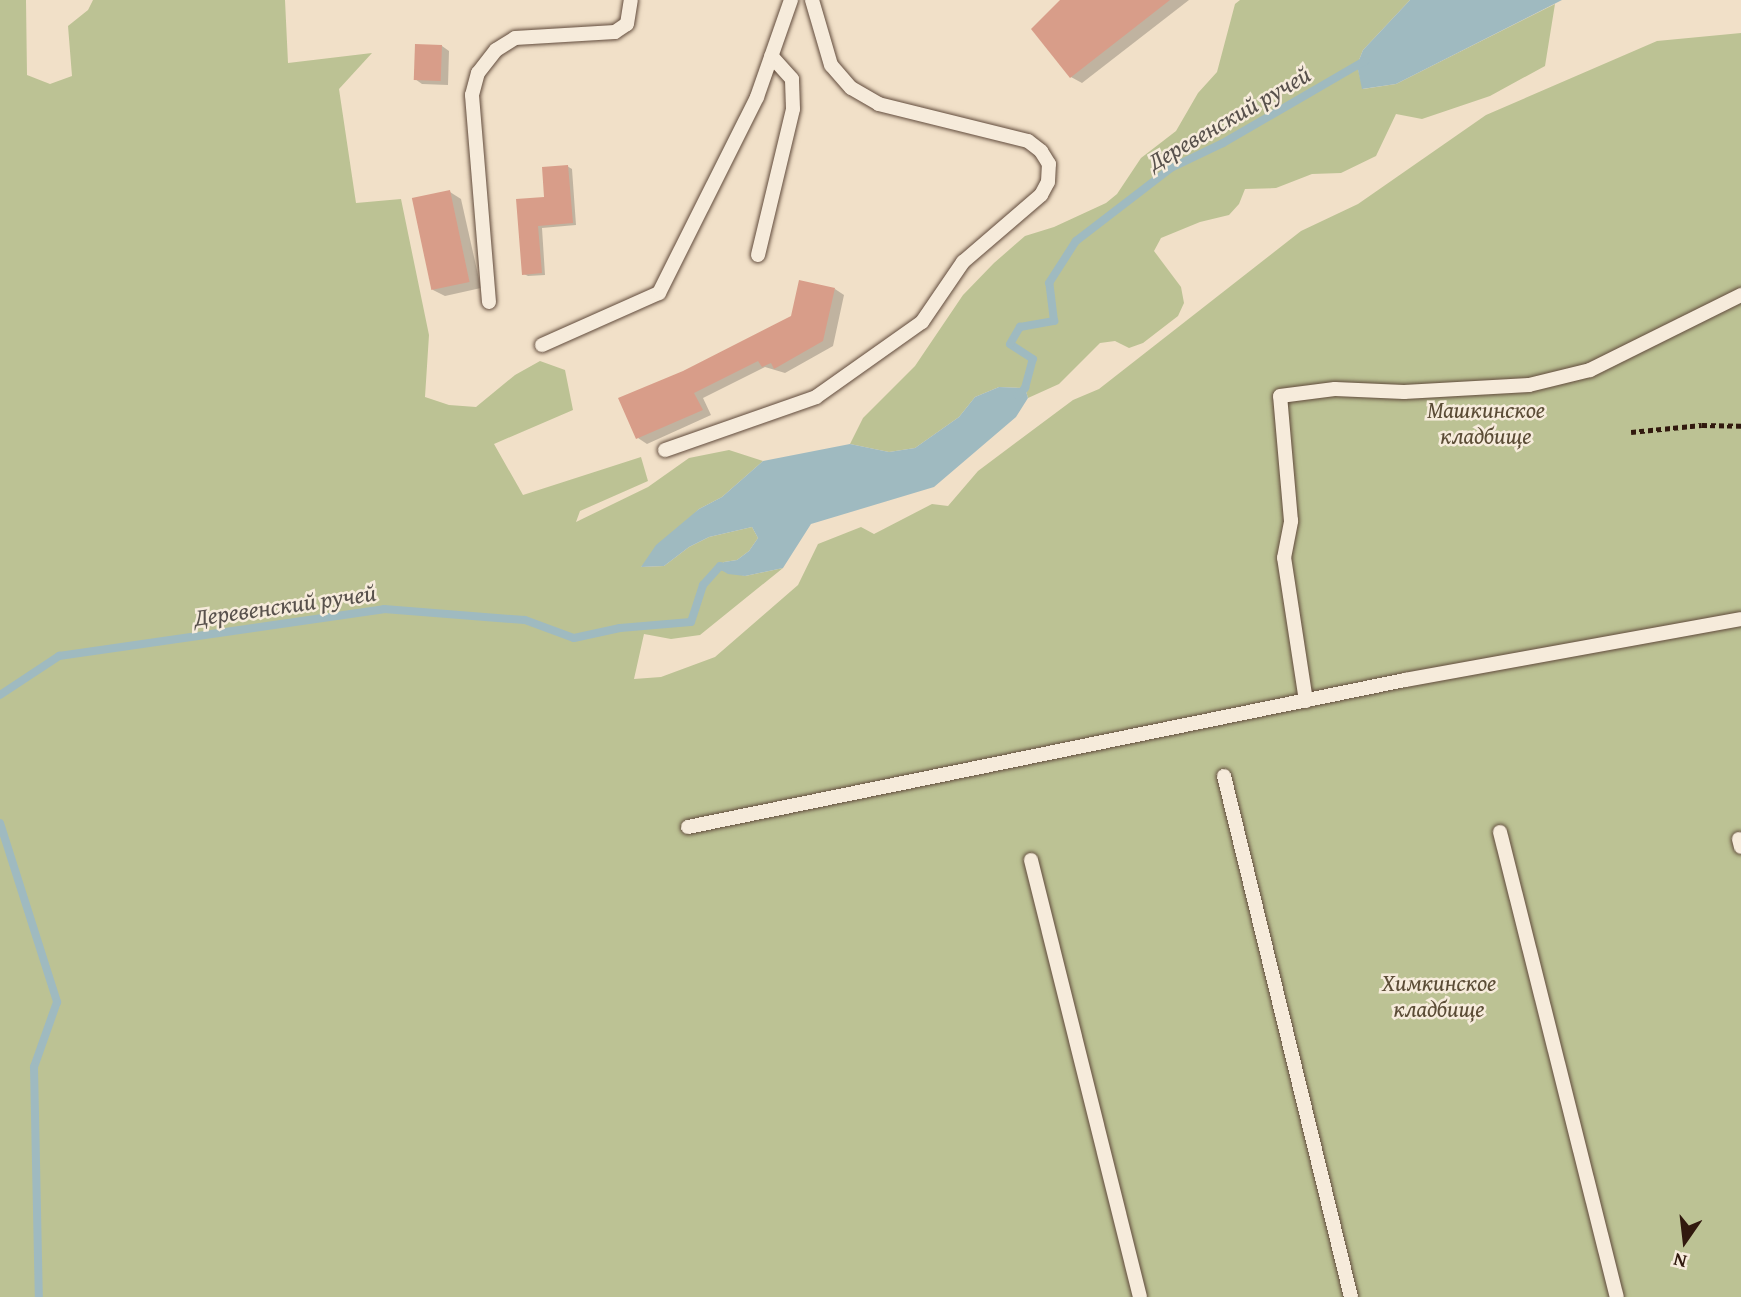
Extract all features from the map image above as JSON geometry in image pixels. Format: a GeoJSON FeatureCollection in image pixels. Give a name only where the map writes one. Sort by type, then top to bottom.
{"type":"FeatureCollection","features":[{"type":"Feature","properties":{"kind":"lane"},"geometry":{"type":"LineString","coordinates":[[489,302],[472,95],[478,73],[496,50],[515,38],[615,32],[627,24],[631,0]]}},
{"type":"Feature","properties":{"kind":"lane"},"geometry":{"type":"LineString","coordinates":[[542,345],[659,293],[757,97],[791,0]]}},
{"type":"Feature","properties":{"kind":"lane"},"geometry":{"type":"LineString","coordinates":[[665,450],[816,397],[922,322],[963,262],[1041,195],[1048,182],[1049,164],[1041,151],[1028,141],[879,104],[851,89],[831,65],[812,0]]}},
{"type":"Feature","properties":{"kind":"lane"},"geometry":{"type":"LineString","coordinates":[[758,255],[793,109],[792,79],[771,56]]}},
{"type":"Feature","properties":{"kind":"lane"},"geometry":{"type":"LineString","coordinates":[[1306,701],[1284,558],[1291,521],[1280,396],[1335,389],[1404,392],[1529,385],[1590,370],[1741,296]]}},
{"type":"Feature","properties":{"kind":"lane"},"geometry":{"type":"LineString","coordinates":[[688,827],[1306,701],[1741,620]]}},
{"type":"Feature","properties":{"kind":"lane"},"geometry":{"type":"LineString","coordinates":[[1224,776],[1351,1297]]}},
{"type":"Feature","properties":{"kind":"lane"},"geometry":{"type":"LineString","coordinates":[[1500,832],[1617,1297]]}},
{"type":"Feature","properties":{"kind":"lane"},"geometry":{"type":"LineString","coordinates":[[1031,860],[1140,1297]]}},
{"type":"Feature","properties":{"kind":"path"},"geometry":{"type":"LineString","coordinates":[[1632,432],[1702,425],[1741,426]]}},
{"type":"Feature","properties":{"kind":"green space"},"geometry":{"type":"Polygon","coordinates":[[[0,0],[26,0],[27,75],[50,84],[72,76],[68,26],[88,10],[93,0],[285,0],[288,63],[372,53],[339,89],[356,203],[401,199],[429,335],[425,397],[449,405],[476,407],[515,375],[540,361],[565,370],[573,410],[494,444],[523,495],[641,457],[648,481],[580,511],[576,522],[648,487],[689,458],[729,450],[763,461],[722,497],[699,509],[641,567],[664,566],[689,547],[709,537],[752,527],[758,538],[749,551],[737,560],[724,562],[719,568],[745,576],[783,568],[700,635],[671,639],[644,634],[634,679],[661,677],[715,657],[798,585],[818,544],[861,527],[874,534],[932,504],[948,506],[978,471],[1073,400],[1099,389],[1301,231],[1358,204],[1486,115],[1657,41],[1741,33],[1741,1297],[0,1297],[0,0]]]}},
{"type":"Feature","properties":{"kind":"green space"},"geometry":{"type":"Polygon","coordinates":[[[1240,0],[1410,0],[1363,50],[1357,65],[1363,89],[1396,84],[1555,4],[1545,66],[1490,96],[1422,119],[1396,114],[1376,156],[1341,173],[1312,174],[1276,188],[1245,189],[1239,204],[1229,215],[1200,222],[1161,238],[1154,251],[1181,287],[1184,303],[1178,316],[1143,343],[1129,348],[1115,341],[1100,343],[1059,384],[1028,398],[1025,388],[999,387],[975,397],[959,417],[915,448],[889,452],[850,444],[863,418],[915,366],[963,295],[994,263],[1025,236],[1054,227],[1106,203],[1117,194],[1141,158],[1176,131],[1198,93],[1217,72],[1235,4],[1240,0]]]}},
{"type":"Feature","properties":{"kind":"water"},"geometry":{"type":"Polygon","coordinates":[[[1410,0],[1562,0],[1396,84],[1362,89],[1357,65],[1363,50],[1410,0]]]}},
{"type":"Feature","properties":{"kind":"water"},"geometry":{"type":"Polygon","coordinates":[[[999,387],[1025,388],[1028,398],[1016,417],[934,487],[811,524],[783,568],[745,576],[728,574],[718,568],[724,562],[737,560],[749,551],[758,538],[752,527],[709,537],[689,547],[664,566],[641,567],[656,545],[699,509],[722,497],[763,461],[850,444],[889,452],[915,448],[959,417],[975,397],[999,387]]]}},
{"type":"Feature","properties":{"kind":"building"},"geometry":{"type":"Polygon","coordinates":[[[1060,0],[1170,0],[1070,78],[1031,29],[1060,0]]]}},
{"type":"Feature","properties":{"kind":"building"},"geometry":{"type":"Polygon","coordinates":[[[415,44],[442,45],[441,81],[414,80],[415,44]]]}},
{"type":"Feature","properties":{"kind":"building"},"geometry":{"type":"Polygon","coordinates":[[[568,165],[573,223],[538,226],[542,273],[522,275],[516,199],[544,197],[542,167],[568,165]]]}},
{"type":"Feature","properties":{"kind":"building"},"geometry":{"type":"Polygon","coordinates":[[[450,190],[470,282],[431,290],[412,198],[450,190]]]}},
{"type":"Feature","properties":{"kind":"building"},"geometry":{"type":"Polygon","coordinates":[[[799,280],[835,288],[823,341],[774,369],[771,363],[762,367],[758,361],[694,393],[703,410],[636,439],[618,398],[683,371],[791,316],[799,280]]]}},
{"type":"Feature","properties":{"kind":"waterway","name":"Деревенский ручей"},"geometry":{"type":"LineString","coordinates":[[1018,396],[1025,388],[1033,359],[1010,344],[1020,327],[1054,321],[1049,283],[1076,241],[1171,168],[1223,143],[1366,60]]}},
{"type":"Feature","properties":{"kind":"waterway","name":"Деревенский ручей"},"geometry":{"type":"LineString","coordinates":[[0,695],[59,656],[384,609],[525,620],[574,638],[620,628],[691,622],[703,585],[720,566],[729,568]]}},
{"type":"Feature","properties":{"kind":"waterway"},"geometry":{"type":"LineString","coordinates":[[0,823],[57,1002],[34,1067],[39,1297]]}},
{"type":"Feature","properties":{"kind":"park label","name":"Машкинское кладбище"},"geometry":{"type":"Point","coordinates":[1486,423]}},
{"type":"Feature","properties":{"kind":"park label","name":"Химкинское кладбище"},"geometry":{"type":"Point","coordinates":[1439,996]}}]}
